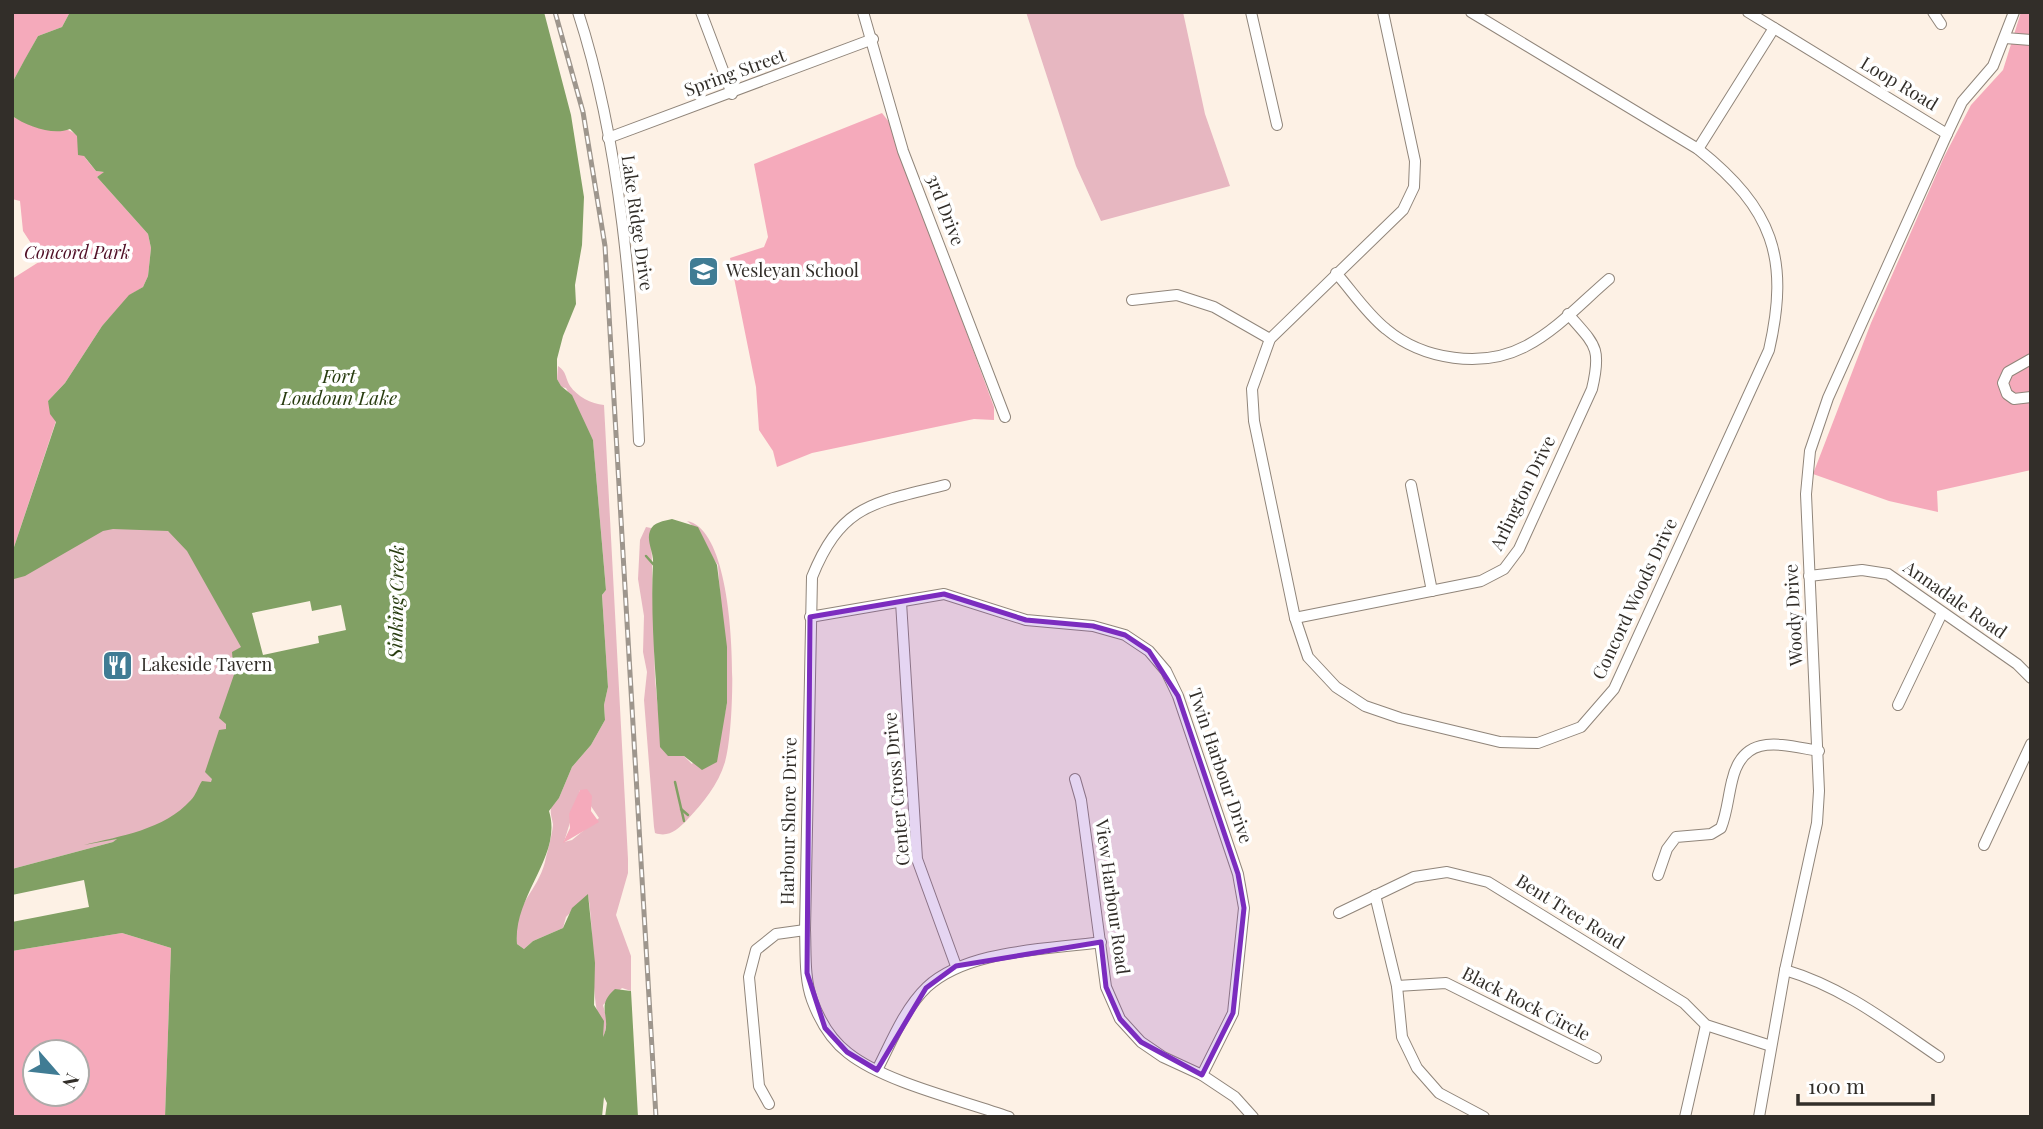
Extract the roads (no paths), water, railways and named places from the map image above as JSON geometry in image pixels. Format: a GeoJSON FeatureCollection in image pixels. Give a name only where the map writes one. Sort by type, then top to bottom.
{"type":"FeatureCollection","features":[{"type":"Feature","properties":{"kind":"street","name":"Lake Ridge Drive"},"geometry":{"type":"LineString","coordinates":[[578,12],[608,138],[635,346],[639,441]]}},
{"type":"Feature","properties":{"kind":"street"},"geometry":{"type":"LineString","coordinates":[[701,12],[732,94]]}},
{"type":"Feature","properties":{"kind":"street","name":"3rd Drive"},"geometry":{"type":"LineString","coordinates":[[863,12],[903,150],[1005,417]]}},
{"type":"Feature","properties":{"kind":"street"},"geometry":{"type":"LineString","coordinates":[[1251,12],[1277,125]]}},
{"type":"Feature","properties":{"kind":"street","name":"Concord Woods Drive"},"geometry":{"type":"LineString","coordinates":[[1383,12],[1415,161],[1414,187],[1403,210],[1270,339],[1252,389],[1254,421],[1294,618],[1308,657],[1336,687],[1365,706],[1400,718],[1500,742],[1538,743],[1581,727],[1614,690],[1769,351],[1779,307],[1778,277],[1772,245],[1756,209],[1730,174],[1698,149],[1471,12]]}},
{"type":"Feature","properties":{"kind":"street","name":"Loop Road"},"geometry":{"type":"LineString","coordinates":[[1748,12],[1947,134],[1962,102],[1993,66],[2014,12]]}},
{"type":"Feature","properties":{"kind":"street"},"geometry":{"type":"LineString","coordinates":[[1933,12],[1941,24]]}},
{"type":"Feature","properties":{"kind":"street"},"geometry":{"type":"LineString","coordinates":[[1698,149],[1774,28]]}},
{"type":"Feature","properties":{"kind":"street"},"geometry":{"type":"LineString","coordinates":[[2005,38],[2031,40]]}},
{"type":"Feature","properties":{"kind":"street","name":"Spring Street"},"geometry":{"type":"LineString","coordinates":[[608,138],[873,40]]}},
{"type":"Feature","properties":{"kind":"street","name":"Woody Drive"},"geometry":{"type":"LineString","coordinates":[[1759,1117],[1785,970],[1817,823],[1819,751],[1807,466],[1828,398],[1947,134]]}},
{"type":"Feature","properties":{"kind":"street"},"geometry":{"type":"LineString","coordinates":[[1336,274],[1386,330],[1429,353],[1460,360],[1492,358],[1525,347],[1609,279]]}},
{"type":"Feature","properties":{"kind":"street"},"geometry":{"type":"LineString","coordinates":[[1132,300],[1177,295],[1214,307],[1270,339]]}},
{"type":"Feature","properties":{"kind":"street","name":"Arlington Drive"},"geometry":{"type":"LineString","coordinates":[[1294,618],[1481,581],[1504,569],[1519,549],[1592,388],[1599,361],[1591,341],[1568,314]]}},
{"type":"Feature","properties":{"kind":"street"},"geometry":{"type":"LineString","coordinates":[[2031,359],[2008,372],[2003,383],[2007,394],[2014,399],[2031,397]]}},
{"type":"Feature","properties":{"kind":"street","name":"Harbour Shore Drive"},"geometry":{"type":"LineString","coordinates":[[945,485],[873,503],[853,515],[836,529],[823,549],[812,577],[805,930],[811,998],[825,1028],[847,1052],[877,1070],[1009,1117]]}},
{"type":"Feature","properties":{"kind":"street"},"geometry":{"type":"LineString","coordinates":[[1411,485],[1432,591]]}},
{"type":"Feature","properties":{"kind":"street","name":"Annadale Road"},"geometry":{"type":"LineString","coordinates":[[1810,576],[1862,570],[1888,574],[2031,678]]}},
{"type":"Feature","properties":{"kind":"street","name":"Twin Harbour Drive"},"geometry":{"type":"LineString","coordinates":[[810,617],[944,594],[1026,620],[1093,626],[1125,635],[1149,651],[1166,671],[1178,696],[1238,874],[1244,908],[1233,1013],[1202,1075]]}},
{"type":"Feature","properties":{"kind":"street","name":"Center Cross Drive"},"geometry":{"type":"LineString","coordinates":[[901,602],[917,859],[956,966]]}},
{"type":"Feature","properties":{"kind":"street"},"geometry":{"type":"LineString","coordinates":[[1898,705],[1942,613]]}},
{"type":"Feature","properties":{"kind":"street"},"geometry":{"type":"LineString","coordinates":[[1657,875],[1667,849],[1676,837],[1712,834],[1721,828],[1732,778],[1740,759],[1753,747],[1773,744],[1819,751]]}},
{"type":"Feature","properties":{"kind":"street"},"geometry":{"type":"LineString","coordinates":[[1984,845],[2031,744]]}},
{"type":"Feature","properties":{"kind":"street","name":"View Harbour Road"},"geometry":{"type":"LineString","coordinates":[[1075,779],[1081,800],[1106,987],[1120,1019],[1141,1042],[1163,1057],[1202,1075],[1235,1097],[1254,1117]]}},
{"type":"Feature","properties":{"kind":"street","name":"Bent Tree Road"},"geometry":{"type":"LineString","coordinates":[[1339,913],[1414,877],[1447,872],[1488,882],[1684,1003],[1706,1026],[1771,1046]]}},
{"type":"Feature","properties":{"kind":"street"},"geometry":{"type":"LineString","coordinates":[[1375,895],[1397,986],[1402,1037],[1417,1068],[1439,1093],[1484,1117]]}},
{"type":"Feature","properties":{"kind":"street"},"geometry":{"type":"LineString","coordinates":[[769,1104],[759,1086],[749,977],[756,950],[776,934],[805,930]]}},
{"type":"Feature","properties":{"kind":"street"},"geometry":{"type":"LineString","coordinates":[[877,1070],[898,1026],[926,988],[956,966],[979,959],[1101,942]]}},
{"type":"Feature","properties":{"kind":"street"},"geometry":{"type":"LineString","coordinates":[[1785,970],[1840,991],[1939,1057]]}},
{"type":"Feature","properties":{"kind":"street","name":"Black Rock Circle"},"geometry":{"type":"LineString","coordinates":[[1397,986],[1446,983],[1596,1058]]}},
{"type":"Feature","properties":{"kind":"street"},"geometry":{"type":"LineString","coordinates":[[1685,1117],[1706,1026]]}},
{"type":"Feature","properties":{"kind":"water","name":"Fort Loudoun Lake"},"geometry":{"type":"Polygon","coordinates":[[[70,12],[544,12],[571,115],[584,197],[582,245],[575,285],[576,304],[557,359],[557,379],[572,395],[593,440],[606,590],[602,595],[608,687],[604,705],[605,720],[591,745],[572,767],[559,798],[549,811],[549,844],[522,909],[517,944],[524,949],[533,941],[563,928],[572,908],[588,894],[595,963],[594,1005],[604,1021],[603,1037],[606,1030],[605,1007],[609,995],[615,989],[631,991],[638,1117],[605,1117],[607,1103],[604,1097],[602,1117],[165,1117],[171,948],[122,933],[12,951],[12,869],[113,842],[117,839],[84,845],[155,825],[180,810],[193,798],[202,781],[211,782],[212,779],[205,772],[219,730],[226,729],[226,724],[219,718],[237,666],[233,664],[232,652],[241,647],[187,551],[168,531],[103,531],[25,576],[14,579],[12,576],[12,553],[56,422],[50,414],[48,401],[65,383],[102,326],[129,295],[143,287],[148,276],[151,248],[148,234],[97,177],[104,172],[96,171],[84,156],[78,155],[77,136],[70,129],[40,129],[12,116],[12,83],[25,59],[38,36],[62,27],[70,12]]]}},
{"type":"Feature","properties":{"kind":"water"},"geometry":{"type":"Polygon","coordinates":[[[672,519],[698,527],[717,565],[727,647],[727,703],[717,762],[702,770],[684,756],[668,756],[660,747],[653,632],[653,559],[649,535],[656,524],[672,519]]]}},
{"type":"Feature","properties":{"kind":"waterway"},"geometry":{"type":"LineString","coordinates":[[646,556],[654,565]]}},
{"type":"Feature","properties":{"kind":"waterway"},"geometry":{"type":"LineString","coordinates":[[675,782],[684,821]]}},
{"type":"Feature","properties":{"kind":"waterway"},"geometry":{"type":"LineString","coordinates":[[681,809],[688,815]]}},
{"type":"Feature","properties":{"kind":"railway"},"geometry":{"type":"LineString","coordinates":[[555,12],[583,112],[605,246],[656,1117]]}},
{"type":"Feature","properties":{"kind":"place","name":"Wesleyan School"},"geometry":{"type":"Point","coordinates":[703,271]}},
{"type":"Feature","properties":{"kind":"place","name":"Lakeside Tavern"},"geometry":{"type":"Point","coordinates":[118,665]}},
{"type":"Feature","properties":{"kind":"park label","name":"Concord Park"},"geometry":{"type":"Point","coordinates":[77,253]}},
{"type":"Feature","properties":{"kind":"water label","name":"Sinking Creek"},"geometry":{"type":"Point","coordinates":[396,602]}}]}
